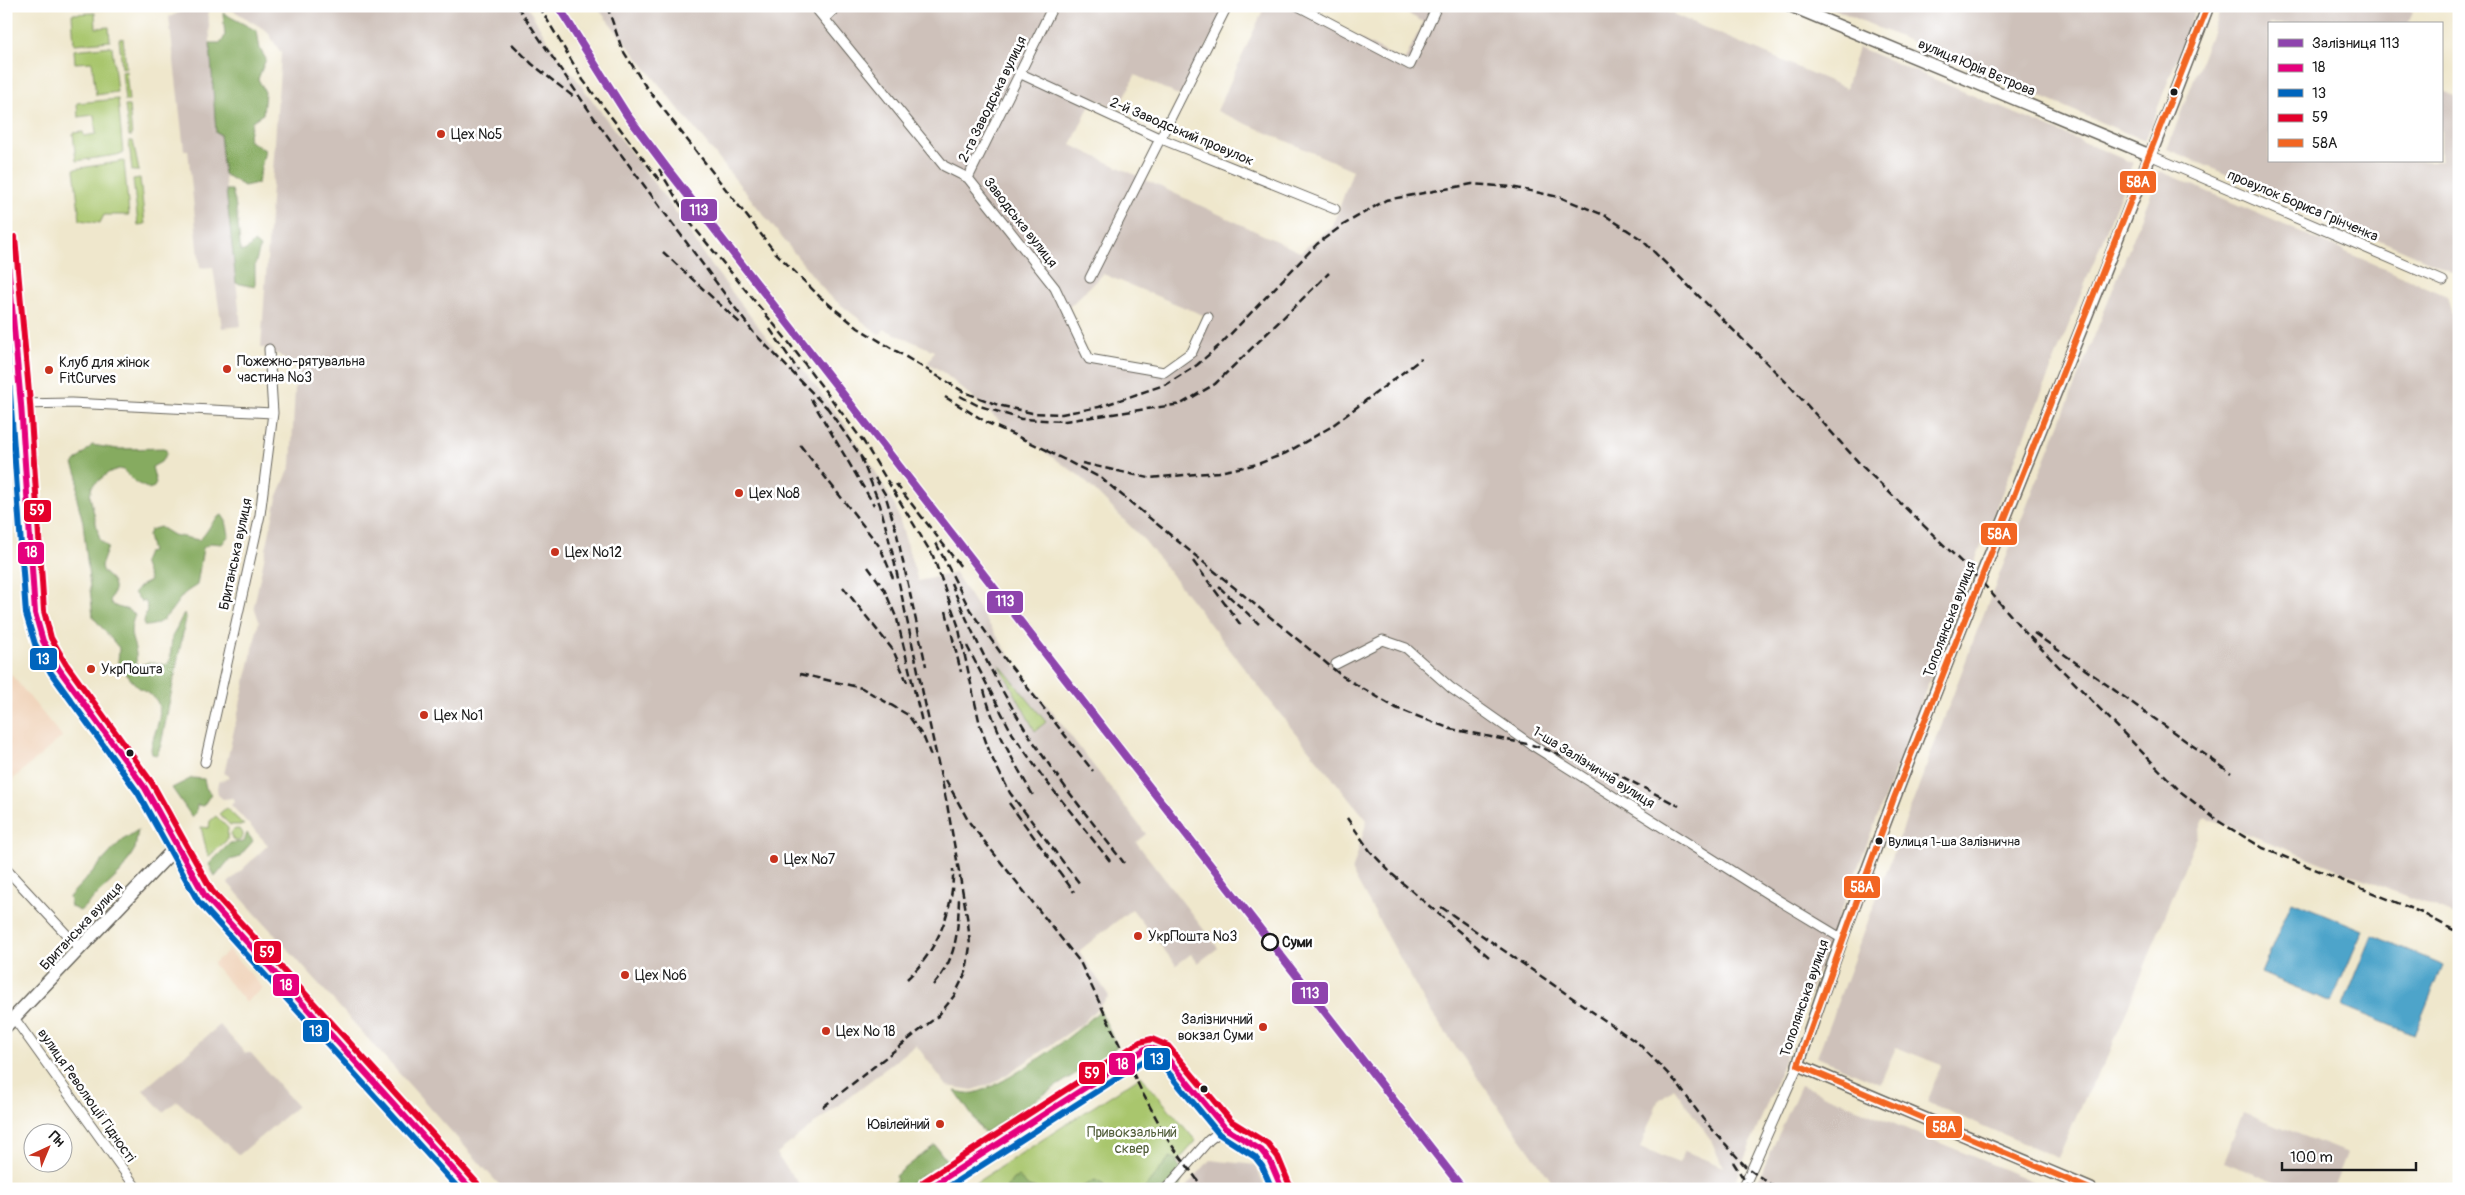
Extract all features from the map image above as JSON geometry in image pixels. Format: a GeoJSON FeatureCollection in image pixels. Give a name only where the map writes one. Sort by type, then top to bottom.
{"type":"FeatureCollection","features":[{"type":"Feature","properties":{"kind":"main road"},"geometry":{"type":"LineString","coordinates":[[6,238],[21,404],[37,626],[59,669],[145,788],[205,896],[471,1189]]}},
{"type":"Feature","properties":{"kind":"main road","name":"Британська вулиця"},"geometry":{"type":"LineString","coordinates":[[10,1022],[177,846]]}},
{"type":"Feature","properties":{"kind":"main road"},"geometry":{"type":"LineString","coordinates":[[928,1189],[1145,1049],[1151,1048],[1162,1052],[1225,1128],[1261,1150],[1270,1160],[1282,1189]]}},
{"type":"Feature","properties":{"kind":"street","name":"Заводська вулиця"},"geometry":{"type":"LineString","coordinates":[[814,6],[944,166],[968,178],[1055,288],[1089,359],[1164,372],[1192,352],[1208,317]]}},
{"type":"Feature","properties":{"kind":"street"},"geometry":{"type":"LineString","coordinates":[[825,18],[838,6]]}},
{"type":"Feature","properties":{"kind":"street","name":"2-га Заводська вулиця"},"geometry":{"type":"LineString","coordinates":[[968,178],[1053,6]]}},
{"type":"Feature","properties":{"kind":"street"},"geometry":{"type":"LineString","coordinates":[[1090,278],[1227,6]]}},
{"type":"Feature","properties":{"kind":"street"},"geometry":{"type":"LineString","coordinates":[[1298,6],[1410,65],[1437,6]]}},
{"type":"Feature","properties":{"kind":"street","name":"вулиця Юрія Вєтрова"},"geometry":{"type":"LineString","coordinates":[[1791,6],[2152,156]]}},
{"type":"Feature","properties":{"kind":"street","name":"Тополянська вулиця"},"geometry":{"type":"LineString","coordinates":[[1744,1189],[1798,1065],[1841,938],[1983,573],[2152,156],[2208,6]]}},
{"type":"Feature","properties":{"kind":"street","name":"2-й Заводський провулок"},"geometry":{"type":"LineString","coordinates":[[1020,73],[1159,138],[1335,209]]}},
{"type":"Feature","properties":{"kind":"street","name":"провулок Бориса Грінченка"},"geometry":{"type":"LineString","coordinates":[[2152,156],[2443,281]]}},
{"type":"Feature","properties":{"kind":"street","name":"Британська вулиця"},"geometry":{"type":"LineString","coordinates":[[205,762],[260,515],[273,413],[269,349]]}},
{"type":"Feature","properties":{"kind":"street"},"geometry":{"type":"LineString","coordinates":[[21,404],[71,403],[273,413]]}},
{"type":"Feature","properties":{"kind":"street","name":"1-ша Залізнична вулиця"},"geometry":{"type":"LineString","coordinates":[[1336,664],[1383,640],[1406,648],[1451,688],[1532,745],[1841,938]]}},
{"type":"Feature","properties":{"kind":"street"},"geometry":{"type":"LineString","coordinates":[[8,874],[80,949]]}},
{"type":"Feature","properties":{"kind":"street","name":"вулиця Революції Гідності"},"geometry":{"type":"LineString","coordinates":[[10,1022],[137,1189]]}},
{"type":"Feature","properties":{"kind":"street"},"geometry":{"type":"LineString","coordinates":[[1798,1065],[2091,1189]]}},
{"type":"Feature","properties":{"kind":"street"},"geometry":{"type":"LineString","coordinates":[[1166,1189],[1209,1140],[1225,1128]]}},
{"type":"Feature","properties":{"kind":"shaded area"},"geometry":{"type":"Polygon","coordinates":[[[226,6],[527,6],[548,41],[686,226],[705,257],[787,364],[794,358],[842,420],[870,462],[896,508],[918,581],[955,573],[1016,665],[1146,834],[1136,842],[1218,948],[1198,963],[1191,954],[1176,965],[1132,909],[1079,951],[1109,996],[1083,1023],[996,1082],[973,1090],[947,1086],[916,1045],[776,1154],[803,1189],[503,1189],[228,883],[268,845],[231,805],[234,802],[233,798],[223,799],[218,795],[217,787],[220,781],[229,778],[228,775],[224,774],[259,621],[254,606],[277,498],[291,465],[296,368],[278,354],[275,354],[274,349],[261,348],[281,53],[267,31],[226,6]]]}},
{"type":"Feature","properties":{"kind":"shaded area"},"geometry":{"type":"Polygon","coordinates":[[[596,6],[1228,6],[1180,96],[1135,75],[1119,109],[1093,98],[1071,145],[1300,252],[1331,227],[1353,170],[1217,111],[1265,6],[1298,6],[1404,62],[1423,22],[1394,6],[1654,6],[1846,88],[1858,47],[2133,163],[1984,538],[1772,1092],[1732,1189],[1557,1189],[1428,1008],[1352,872],[1367,820],[1288,724],[1145,541],[1080,476],[1001,422],[944,373],[928,363],[934,351],[884,329],[880,335],[828,295],[596,6]],[[1103,274],[1066,310],[1089,359],[1164,372],[1192,352],[1208,317],[1103,274]],[[1674,1088],[1658,1101],[1640,1148],[1679,1163],[1685,1151],[1723,1167],[1711,1140],[1674,1088]]]}},
{"type":"Feature","properties":{"kind":"shaded area"},"geometry":{"type":"Polygon","coordinates":[[[1827,6],[2197,6],[2145,141],[1827,6]]]}},
{"type":"Feature","properties":{"kind":"shaded area"},"geometry":{"type":"Polygon","coordinates":[[[2222,6],[2407,6],[2413,12],[2409,22],[2268,22],[2268,162],[2442,162],[2442,90],[2459,99],[2459,274],[2167,149],[2222,6]]]}},
{"type":"Feature","properties":{"kind":"shaded area"},"geometry":{"type":"Polygon","coordinates":[[[192,7],[208,8],[216,133],[220,134],[241,326],[222,328],[213,267],[200,268],[188,150],[184,150],[169,17],[192,7]]]}},
{"type":"Feature","properties":{"kind":"shaded area"},"geometry":{"type":"Polygon","coordinates":[[[2160,171],[2447,296],[2459,342],[2459,917],[2205,817],[2108,1057],[2084,1098],[2058,1158],[1927,1102],[1941,1065],[1896,1047],[1880,1084],[1817,1057],[1977,631],[2160,171]]]}},
{"type":"Feature","properties":{"kind":"shaded area"},"geometry":{"type":"Polygon","coordinates":[[[6,668],[62,737],[6,785],[6,668]]]}},
{"type":"Feature","properties":{"kind":"shaded area"},"geometry":{"type":"Polygon","coordinates":[[[229,950],[263,988],[246,1002],[213,964],[229,950]]]}},
{"type":"Feature","properties":{"kind":"shaded area"},"geometry":{"type":"Polygon","coordinates":[[[220,1025],[245,1053],[251,1053],[297,1106],[239,1155],[177,1101],[163,1112],[143,1090],[220,1025]]]}},
{"type":"Feature","properties":{"kind":"shaded area"},"geometry":{"type":"Polygon","coordinates":[[[1801,1085],[2051,1189],[1754,1189],[1801,1085]]]}},
{"type":"Feature","properties":{"kind":"shaded area"},"geometry":{"type":"Polygon","coordinates":[[[2243,1112],[2347,1153],[2333,1189],[2292,1189],[2224,1162],[2243,1112]]]}},
{"type":"Feature","properties":{"kind":"shaded area"},"geometry":{"type":"Polygon","coordinates":[[[1210,1160],[1256,1165],[1265,1189],[1184,1189],[1210,1160]]]}},
{"type":"Feature","properties":{"kind":"green space"},"geometry":{"type":"Polygon","coordinates":[[[95,13],[96,28],[109,27],[110,41],[74,44],[72,14],[95,13]]]}},
{"type":"Feature","properties":{"kind":"green space"},"geometry":{"type":"Polygon","coordinates":[[[223,13],[257,31],[260,49],[266,59],[258,79],[265,92],[263,114],[252,121],[248,140],[265,150],[258,183],[244,186],[224,174],[220,134],[216,133],[210,43],[221,43],[225,36],[223,13]]]}},
{"type":"Feature","properties":{"kind":"green space"},"geometry":{"type":"Polygon","coordinates":[[[123,38],[126,67],[122,68],[119,39],[123,38]]]}},
{"type":"Feature","properties":{"kind":"green space"},"geometry":{"type":"Polygon","coordinates":[[[112,46],[117,92],[96,95],[92,62],[75,63],[74,50],[112,46]]]}},
{"type":"Feature","properties":{"kind":"green space"},"geometry":{"type":"Polygon","coordinates":[[[126,71],[129,101],[125,101],[122,72],[126,71]]]}},
{"type":"Feature","properties":{"kind":"green space"},"geometry":{"type":"Polygon","coordinates":[[[118,99],[123,154],[76,161],[73,133],[83,132],[84,136],[96,134],[94,115],[78,117],[77,103],[118,99]]]}},
{"type":"Feature","properties":{"kind":"green space"},"geometry":{"type":"Polygon","coordinates":[[[125,106],[129,106],[132,136],[129,136],[125,106]]]}},
{"type":"Feature","properties":{"kind":"green space"},"geometry":{"type":"Polygon","coordinates":[[[129,141],[133,141],[139,171],[132,171],[129,141]]]}},
{"type":"Feature","properties":{"kind":"green space"},"geometry":{"type":"Polygon","coordinates":[[[124,161],[129,215],[104,215],[100,223],[80,220],[74,169],[124,161]]]}},
{"type":"Feature","properties":{"kind":"green space"},"geometry":{"type":"Polygon","coordinates":[[[140,178],[145,224],[138,225],[133,179],[140,178]]]}},
{"type":"Feature","properties":{"kind":"green space"},"geometry":{"type":"Polygon","coordinates":[[[226,190],[232,190],[234,198],[241,252],[248,249],[254,242],[260,247],[255,265],[255,287],[236,283],[226,190]]]}},
{"type":"Feature","properties":{"kind":"green space"},"geometry":{"type":"Polygon","coordinates":[[[92,445],[118,449],[165,448],[167,453],[161,462],[152,467],[156,483],[154,487],[149,489],[135,482],[123,470],[118,469],[108,473],[92,486],[90,496],[100,540],[108,547],[101,566],[103,572],[112,580],[114,586],[110,602],[116,607],[129,610],[135,615],[131,635],[136,662],[139,666],[149,662],[166,665],[170,661],[172,637],[184,613],[186,618],[161,745],[157,755],[152,754],[151,749],[160,712],[158,703],[132,681],[118,662],[119,648],[93,617],[83,522],[77,499],[78,477],[73,464],[92,445]]]}},
{"type":"Feature","properties":{"kind":"green space"},"geometry":{"type":"Polygon","coordinates":[[[222,515],[226,521],[229,535],[222,544],[211,543],[203,548],[197,585],[184,594],[163,620],[144,626],[147,609],[146,602],[141,601],[134,593],[140,586],[150,581],[143,562],[147,553],[152,552],[148,536],[150,530],[160,527],[173,535],[199,540],[215,520],[222,515]]]}},
{"type":"Feature","properties":{"kind":"green space"},"geometry":{"type":"Polygon","coordinates":[[[999,664],[1046,722],[1035,731],[999,664]]]}},
{"type":"Feature","properties":{"kind":"green space"},"geometry":{"type":"Polygon","coordinates":[[[192,778],[204,779],[206,788],[211,794],[203,806],[197,805],[196,813],[192,817],[172,788],[192,778]]]}},
{"type":"Feature","properties":{"kind":"green space"},"geometry":{"type":"Polygon","coordinates":[[[226,808],[244,825],[230,825],[219,814],[226,808]]]}},
{"type":"Feature","properties":{"kind":"green space"},"geometry":{"type":"Polygon","coordinates":[[[216,816],[228,828],[227,840],[208,857],[201,827],[209,828],[210,821],[216,816]]]}},
{"type":"Feature","properties":{"kind":"green space"},"geometry":{"type":"Polygon","coordinates":[[[235,829],[239,829],[243,835],[239,841],[235,841],[231,837],[231,833],[235,829]]]}},
{"type":"Feature","properties":{"kind":"green space"},"geometry":{"type":"Polygon","coordinates":[[[138,830],[135,849],[121,872],[80,911],[71,907],[69,897],[121,841],[138,830]]]}},
{"type":"Feature","properties":{"kind":"green space"},"geometry":{"type":"Polygon","coordinates":[[[247,833],[253,841],[238,858],[229,860],[215,877],[209,864],[230,843],[244,842],[247,833]]]}},
{"type":"Feature","properties":{"kind":"green space"},"geometry":{"type":"Polygon","coordinates":[[[1100,1010],[1117,1047],[984,1133],[955,1091],[974,1093],[1022,1070],[1059,1045],[1100,1010]]]}},
{"type":"Feature","properties":{"kind":"green space","name":"Привокзальний сквер"},"geometry":{"type":"Polygon","coordinates":[[[1141,1076],[1196,1141],[1153,1189],[966,1189],[1141,1076]]]}},
{"type":"Feature","properties":{"kind":"green space"},"geometry":{"type":"Polygon","coordinates":[[[935,1145],[946,1160],[901,1189],[885,1189],[897,1180],[895,1176],[935,1145]]]}},
{"type":"Feature","properties":{"kind":"green space"},"geometry":{"type":"Polygon","coordinates":[[[1170,1157],[1175,1159],[1183,1172],[1179,1189],[1144,1189],[1170,1157]]]}},
{"type":"Feature","properties":{"kind":"green space"},"geometry":{"type":"Polygon","coordinates":[[[1018,1177],[1029,1187],[1036,1189],[1006,1189],[1013,1179],[1018,1177]]]}},
{"type":"Feature","properties":{"kind":"green space"},"geometry":{"type":"Polygon","coordinates":[[[1095,1180],[1104,1185],[1104,1189],[1078,1189],[1095,1180]]]}},
{"type":"Feature","properties":{"kind":"water"},"geometry":{"type":"Polygon","coordinates":[[[2292,901],[2363,930],[2331,1002],[2261,973],[2292,901]]]}},
{"type":"Feature","properties":{"kind":"water"},"geometry":{"type":"Polygon","coordinates":[[[2372,935],[2443,965],[2414,1035],[2343,1006],[2372,935]]]}},
{"type":"Feature","properties":{"kind":"railway"},"geometry":{"type":"LineString","coordinates":[[517,6],[597,122],[753,332],[830,411]]}},
{"type":"Feature","properties":{"kind":"railway"},"geometry":{"type":"LineString","coordinates":[[539,6],[583,80],[660,181]]}},
{"type":"Feature","properties":{"kind":"railway"},"geometry":{"type":"LineString","coordinates":[[607,6],[622,49],[646,87],[774,251],[820,297],[858,328],[964,392],[998,405],[1032,413],[1062,414],[1099,407],[1167,384],[1197,365],[1220,345],[1317,244],[1343,225],[1386,200],[1472,184],[1511,187],[1559,197],[1606,216],[1641,239],[1789,385],[1861,465],[1980,580],[2025,632],[2181,792],[2218,821],[2263,848],[2422,913],[2459,933]]}},
{"type":"Feature","properties":{"kind":"railway"},"geometry":{"type":"LineString","coordinates":[[512,44],[532,64],[575,98]]}},
{"type":"Feature","properties":{"kind":"railway"},"geometry":{"type":"LineString","coordinates":[[659,169],[692,225],[786,339],[866,445]]}},
{"type":"Feature","properties":{"kind":"railway"},"geometry":{"type":"LineString","coordinates":[[663,252],[740,323]]}},
{"type":"Feature","properties":{"kind":"railway"},"geometry":{"type":"LineString","coordinates":[[960,396],[977,405],[1021,419],[1065,421],[1181,404],[1215,384],[1329,273]]}},
{"type":"Feature","properties":{"kind":"railway"},"geometry":{"type":"LineString","coordinates":[[770,329],[798,370]]}},
{"type":"Feature","properties":{"kind":"railway"},"geometry":{"type":"LineString","coordinates":[[1082,463],[1149,478],[1219,472],[1258,464],[1286,453],[1329,428],[1421,359]]}},
{"type":"Feature","properties":{"kind":"railway"},"geometry":{"type":"LineString","coordinates":[[945,397],[988,423],[1053,453]]}},
{"type":"Feature","properties":{"kind":"railway"},"geometry":{"type":"LineString","coordinates":[[811,399],[874,505]]}},
{"type":"Feature","properties":{"kind":"railway"},"geometry":{"type":"LineString","coordinates":[[826,406],[864,461]]}},
{"type":"Feature","properties":{"kind":"railway"},"geometry":{"type":"LineString","coordinates":[[862,439],[933,556],[958,625],[980,725],[991,756],[1010,793],[1080,884]]}},
{"type":"Feature","properties":{"kind":"railway"},"geometry":{"type":"LineString","coordinates":[[800,445],[880,547],[893,578]]}},
{"type":"Feature","properties":{"kind":"railway"},"geometry":{"type":"LineString","coordinates":[[1047,451],[1101,478],[1342,676],[1396,708],[1451,729],[1532,745],[1613,772],[1679,806]]}},
{"type":"Feature","properties":{"kind":"railway"},"geometry":{"type":"LineString","coordinates":[[823,1107],[938,1016],[954,996],[966,972],[970,946],[968,922],[947,804],[892,551],[880,505],[860,455]]}},
{"type":"Feature","properties":{"kind":"railway"},"geometry":{"type":"LineString","coordinates":[[875,478],[885,494],[896,530],[926,666]]}},
{"type":"Feature","properties":{"kind":"railway"},"geometry":{"type":"LineString","coordinates":[[896,484],[961,567]]}},
{"type":"Feature","properties":{"kind":"railway"},"geometry":{"type":"LineString","coordinates":[[936,543],[970,610],[1005,659],[1093,771]]}},
{"type":"Feature","properties":{"kind":"railway"},"geometry":{"type":"LineString","coordinates":[[1193,561],[1243,628]]}},
{"type":"Feature","properties":{"kind":"railway"},"geometry":{"type":"LineString","coordinates":[[868,567],[884,589],[897,619],[922,722]]}},
{"type":"Feature","properties":{"kind":"railway"},"geometry":{"type":"LineString","coordinates":[[951,583],[988,663],[1025,729],[1066,788],[1124,863]]}},
{"type":"Feature","properties":{"kind":"railway"},"geometry":{"type":"LineString","coordinates":[[843,587],[893,650],[907,682]]}},
{"type":"Feature","properties":{"kind":"railway"},"geometry":{"type":"LineString","coordinates":[[1219,587],[1259,624]]}},
{"type":"Feature","properties":{"kind":"railway"},"geometry":{"type":"LineString","coordinates":[[946,611],[961,672]]}},
{"type":"Feature","properties":{"kind":"railway"},"geometry":{"type":"LineString","coordinates":[[2034,633],[2231,773]]}},
{"type":"Feature","properties":{"kind":"railway"},"geometry":{"type":"LineString","coordinates":[[967,646],[1012,733],[1042,776],[1110,861]]}},
{"type":"Feature","properties":{"kind":"railway"},"geometry":{"type":"LineString","coordinates":[[800,674],[862,688],[908,715],[924,738],[931,756]]}},
{"type":"Feature","properties":{"kind":"railway"},"geometry":{"type":"LineString","coordinates":[[984,690],[999,732],[1034,797]]}},
{"type":"Feature","properties":{"kind":"railway"},"geometry":{"type":"LineString","coordinates":[[946,780],[969,822],[1080,962],[1142,1092],[1168,1140],[1204,1189]]}},
{"type":"Feature","properties":{"kind":"railway"},"geometry":{"type":"LineString","coordinates":[[1009,803],[1074,892]]}},
{"type":"Feature","properties":{"kind":"railway"},"geometry":{"type":"LineString","coordinates":[[1347,818],[1370,851],[1393,875],[1489,957]]}},
{"type":"Feature","properties":{"kind":"railway"},"geometry":{"type":"LineString","coordinates":[[907,979],[927,956],[942,929],[953,884],[953,869]]}},
{"type":"Feature","properties":{"kind":"railway"},"geometry":{"type":"LineString","coordinates":[[933,985],[952,955],[957,933],[959,898]]}},
{"type":"Feature","properties":{"kind":"railway"},"geometry":{"type":"LineString","coordinates":[[1441,907],[1639,1044],[1676,1082],[1703,1119],[1746,1167],[1777,1189]]}},
{"type":"Feature","properties":{"kind":"railway"},"geometry":{"type":"LineString","coordinates":[[1733,1162],[1750,1189]]}},
{"type":"Feature","properties":{"kind":"rail line","name":"113"},"geometry":{"type":"LineString","coordinates":[[558,6],[627,115],[669,171],[1463,1189]]}},
{"type":"Feature","properties":{"kind":"transit line","name":"58А"},"geometry":{"type":"LineString","coordinates":[[1798,1065],[1894,798],[2208,6]]}},
{"type":"Feature","properties":{"kind":"transit line","name":"59"},"geometry":{"type":"LineString","coordinates":[[15,237],[30,403],[44,611],[51,638],[66,664],[152,783],[212,891],[477,1183]]}},
{"type":"Feature","properties":{"kind":"transit line","name":"18"},"geometry":{"type":"LineString","coordinates":[[6,241],[21,404],[35,613],[43,641],[59,669],[145,788],[205,896],[471,1189]]}},
{"type":"Feature","properties":{"kind":"transit line","name":"13"},"geometry":{"type":"LineString","coordinates":[[6,338],[26,614],[35,644],[51,673],[138,793],[198,901],[459,1189]]}},
{"type":"Feature","properties":{"kind":"transit line","name":"59"},"geometry":{"type":"LineString","coordinates":[[923,1182],[1140,1042],[1152,1039],[1168,1046],[1231,1121],[1268,1144],[1278,1157],[1290,1186]]}},
{"type":"Feature","properties":{"kind":"transit line","name":"18"},"geometry":{"type":"LineString","coordinates":[[928,1189],[1145,1049],[1151,1048],[1162,1052],[1225,1128],[1261,1150],[1270,1161],[1282,1189]]}},
{"type":"Feature","properties":{"kind":"transit line","name":"13"},"geometry":{"type":"LineString","coordinates":[[945,1189],[1150,1057],[1157,1059],[1219,1134],[1255,1157],[1262,1166],[1272,1189]]}},
{"type":"Feature","properties":{"kind":"transit line","name":"58А"},"geometry":{"type":"LineString","coordinates":[[1798,1065],[2090,1189]]}},
{"type":"Feature","properties":{"kind":"place","name":"Цех №5"},"geometry":{"type":"Point","coordinates":[441,134]}},
{"type":"Feature","properties":{"kind":"place","name":"Пожежно-рятувальна частина №3"},"geometry":{"type":"Point","coordinates":[227,369]}},
{"type":"Feature","properties":{"kind":"place","name":"Клуб для жінок FitCurves"},"geometry":{"type":"Point","coordinates":[49,370]}},
{"type":"Feature","properties":{"kind":"place","name":"Цех №8"},"geometry":{"type":"Point","coordinates":[739,493]}},
{"type":"Feature","properties":{"kind":"place","name":"Цех №12"},"geometry":{"type":"Point","coordinates":[555,552]}},
{"type":"Feature","properties":{"kind":"place","name":"УкрПошта"},"geometry":{"type":"Point","coordinates":[91,669]}},
{"type":"Feature","properties":{"kind":"place","name":"Цех №1"},"geometry":{"type":"Point","coordinates":[424,715]}},
{"type":"Feature","properties":{"kind":"place","name":"Вулиця 1-ша Залізнична"},"geometry":{"type":"Point","coordinates":[1879,841]}},
{"type":"Feature","properties":{"kind":"place","name":"Цех №7"},"geometry":{"type":"Point","coordinates":[774,859]}},
{"type":"Feature","properties":{"kind":"place","name":"УкрПошта №3"},"geometry":{"type":"Point","coordinates":[1138,936]}},
{"type":"Feature","properties":{"kind":"place","name":"Суми"},"geometry":{"type":"Point","coordinates":[1270,942]}},
{"type":"Feature","properties":{"kind":"place","name":"Цех №6"},"geometry":{"type":"Point","coordinates":[625,975]}},
{"type":"Feature","properties":{"kind":"place","name":"Залізничний вокзал Суми"},"geometry":{"type":"Point","coordinates":[1263,1027]}},
{"type":"Feature","properties":{"kind":"place","name":"Цех № 18"},"geometry":{"type":"Point","coordinates":[826,1031]}},
{"type":"Feature","properties":{"kind":"place","name":"Ювілейний"},"geometry":{"type":"Point","coordinates":[940,1124]}}]}
